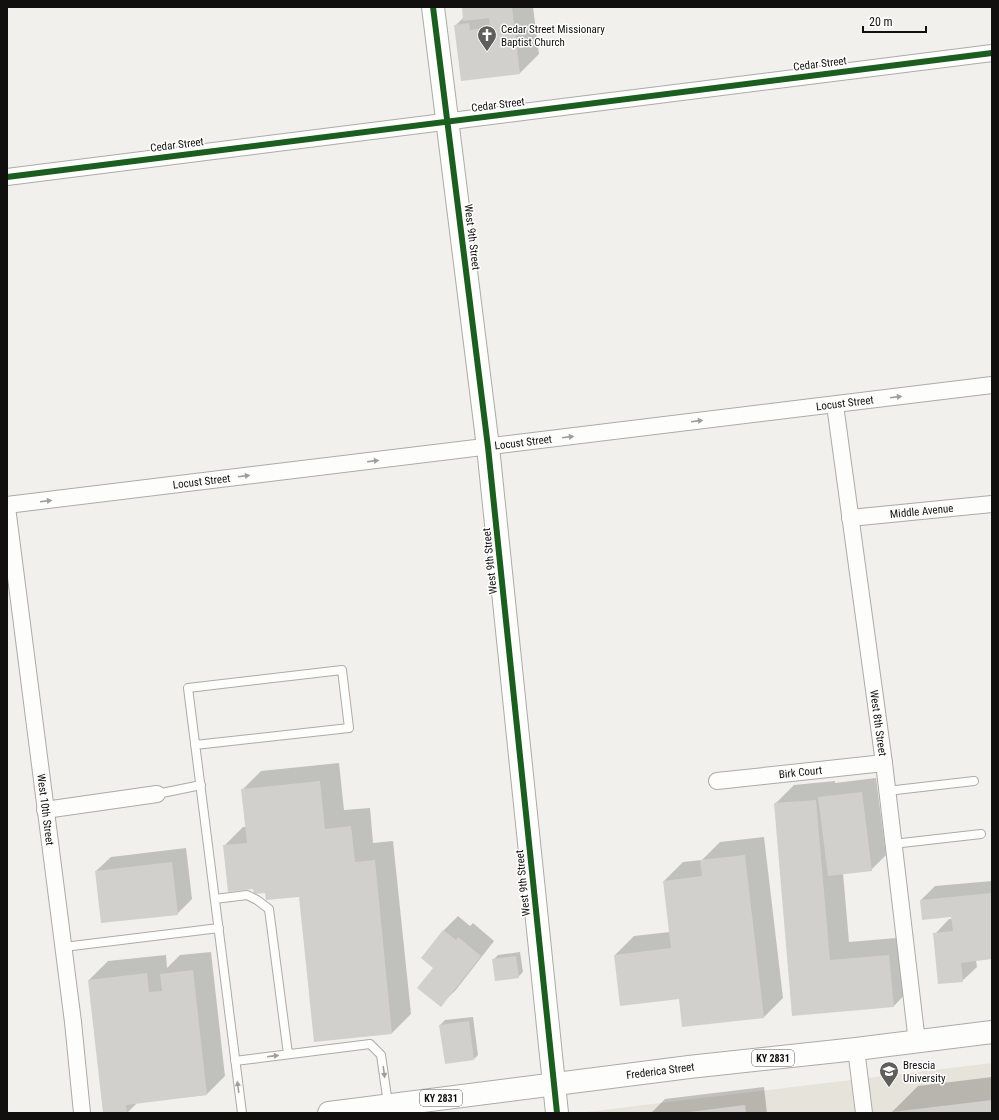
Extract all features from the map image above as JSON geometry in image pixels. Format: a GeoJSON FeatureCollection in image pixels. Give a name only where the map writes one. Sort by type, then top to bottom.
{"type":"FeatureCollection","features":[{"type":"Feature","properties":{"kind":"street","name":"West 9th Street"},"geometry":{"type":"LineString","coordinates":[[433,7],[488,447],[557,1113]]}},
{"type":"Feature","properties":{"kind":"street","name":"Cedar Street"},"geometry":{"type":"LineString","coordinates":[[7,177],[992,53]]}},
{"type":"Feature","properties":{"kind":"street","name":"Locust Street"},"geometry":{"type":"LineString","coordinates":[[7,506],[992,386]]}},
{"type":"Feature","properties":{"kind":"street","name":"West 8th Street"},"geometry":{"type":"LineString","coordinates":[[835,405],[884,764],[918,1042]]}},
{"type":"Feature","properties":{"kind":"street","name":"Middle Avenue"},"geometry":{"type":"LineString","coordinates":[[850,518],[992,504]]}},
{"type":"Feature","properties":{"kind":"street","name":"West 10th Street"},"geometry":{"type":"LineString","coordinates":[[7,506],[45,810],[64,947],[82,1113]]}},
{"type":"Feature","properties":{"kind":"street","name":"Birk Court"},"geometry":{"type":"LineString","coordinates":[[717,781],[884,764]]}},
{"type":"Feature","properties":{"kind":"street"},"geometry":{"type":"LineString","coordinates":[[45,810],[157,794]]}},
{"type":"Feature","properties":{"kind":"street","name":"Frederica Street"},"geometry":{"type":"LineString","coordinates":[[329,1113],[554,1083],[918,1042],[992,1032]]}},
{"type":"Feature","properties":{"kind":"street"},"geometry":{"type":"LineString","coordinates":[[856,1049],[864,1113]]}},
{"type":"Feature","properties":{"kind":"lane"},"geometry":{"type":"LineString","coordinates":[[195,744],[349,728],[342,670],[188,688],[195,744],[201,785],[242,1113]]}},
{"type":"Feature","properties":{"kind":"lane"},"geometry":{"type":"LineString","coordinates":[[887,791],[974,781]]}},
{"type":"Feature","properties":{"kind":"lane"},"geometry":{"type":"LineString","coordinates":[[157,794],[201,785]]}},
{"type":"Feature","properties":{"kind":"lane"},"geometry":{"type":"LineString","coordinates":[[894,844],[981,834]]}},
{"type":"Feature","properties":{"kind":"lane"},"geometry":{"type":"LineString","coordinates":[[215,899],[247,896],[258,900],[269,908],[288,1054]]}},
{"type":"Feature","properties":{"kind":"lane"},"geometry":{"type":"LineString","coordinates":[[64,947],[219,928]]}},
{"type":"Feature","properties":{"kind":"lane"},"geometry":{"type":"LineString","coordinates":[[235,1061],[370,1044],[381,1055],[388,1105]]}},
{"type":"Feature","properties":{"kind":"shaded area","name":"Brescia University"},"geometry":{"type":"Polygon","coordinates":[[[992,1063],[992,1113],[578,1113],[992,1063]]]}},
{"type":"Feature","properties":{"kind":"building","name":"Cedar Street Missionary Baptist Church"},"geometry":{"type":"Polygon","coordinates":[[[462,7],[512,7],[520,74],[461,81],[454,25],[469,23],[470,30],[490,27],[489,18],[463,21],[462,7]]]}},
{"type":"Feature","properties":{"kind":"building"},"geometry":{"type":"Polygon","coordinates":[[[320,781],[325,829],[351,826],[355,862],[375,860],[392,1034],[314,1042],[299,897],[266,900],[265,893],[254,894],[253,889],[228,892],[223,845],[247,843],[241,789],[320,781]]]}},
{"type":"Feature","properties":{"kind":"building"},"geometry":{"type":"Polygon","coordinates":[[[862,792],[872,871],[828,876],[818,797],[862,792]]]}},
{"type":"Feature","properties":{"kind":"building"},"geometry":{"type":"Polygon","coordinates":[[[816,800],[830,960],[889,955],[894,1007],[792,1016],[774,803],[816,800]]]}},
{"type":"Feature","properties":{"kind":"building"},"geometry":{"type":"Polygon","coordinates":[[[745,855],[764,1018],[682,1027],[679,999],[620,1006],[614,955],[671,948],[663,881],[702,876],[700,860],[745,855]]]}},
{"type":"Feature","properties":{"kind":"building"},"geometry":{"type":"Polygon","coordinates":[[[172,862],[178,915],[101,923],[95,871],[172,862]]]}},
{"type":"Feature","properties":{"kind":"building"},"geometry":{"type":"Polygon","coordinates":[[[992,893],[992,959],[961,963],[963,982],[938,984],[933,933],[953,931],[951,917],[922,920],[920,900],[992,893]]]}},
{"type":"Feature","properties":{"kind":"building"},"geometry":{"type":"Polygon","coordinates":[[[443,930],[456,940],[458,937],[481,956],[441,1007],[417,988],[433,968],[421,958],[443,930]]]}},
{"type":"Feature","properties":{"kind":"building"},"geometry":{"type":"Polygon","coordinates":[[[516,956],[519,978],[495,981],[492,959],[516,956]]]}},
{"type":"Feature","properties":{"kind":"building"},"geometry":{"type":"Polygon","coordinates":[[[193,970],[207,1095],[126,1105],[127,1113],[103,1113],[88,980],[147,973],[149,992],[162,991],[160,974],[193,970]]]}},
{"type":"Feature","properties":{"kind":"building"},"geometry":{"type":"Polygon","coordinates":[[[469,1021],[474,1060],[445,1064],[439,1025],[469,1021]]]}},
{"type":"Feature","properties":{"kind":"building"},"geometry":{"type":"Polygon","coordinates":[[[992,1100],[992,1113],[892,1113],[892,1112],[992,1100]]]}},
{"type":"Feature","properties":{"kind":"building"},"geometry":{"type":"Polygon","coordinates":[[[745,1105],[746,1113],[689,1113],[689,1112],[745,1105]]]}},
{"type":"Feature","properties":{"kind":"cycle path"},"geometry":{"type":"LineString","coordinates":[[433,7],[488,447],[557,1113]]}},
{"type":"Feature","properties":{"kind":"cycle path"},"geometry":{"type":"LineString","coordinates":[[7,177],[992,53]]}},
{"type":"Feature","properties":{"kind":"place","name":"Cedar Street Missionary Baptist Church"},"geometry":{"type":"Point","coordinates":[487,52]}},
{"type":"Feature","properties":{"kind":"place","name":"Brescia University"},"geometry":{"type":"Point","coordinates":[889,1088]}}]}
